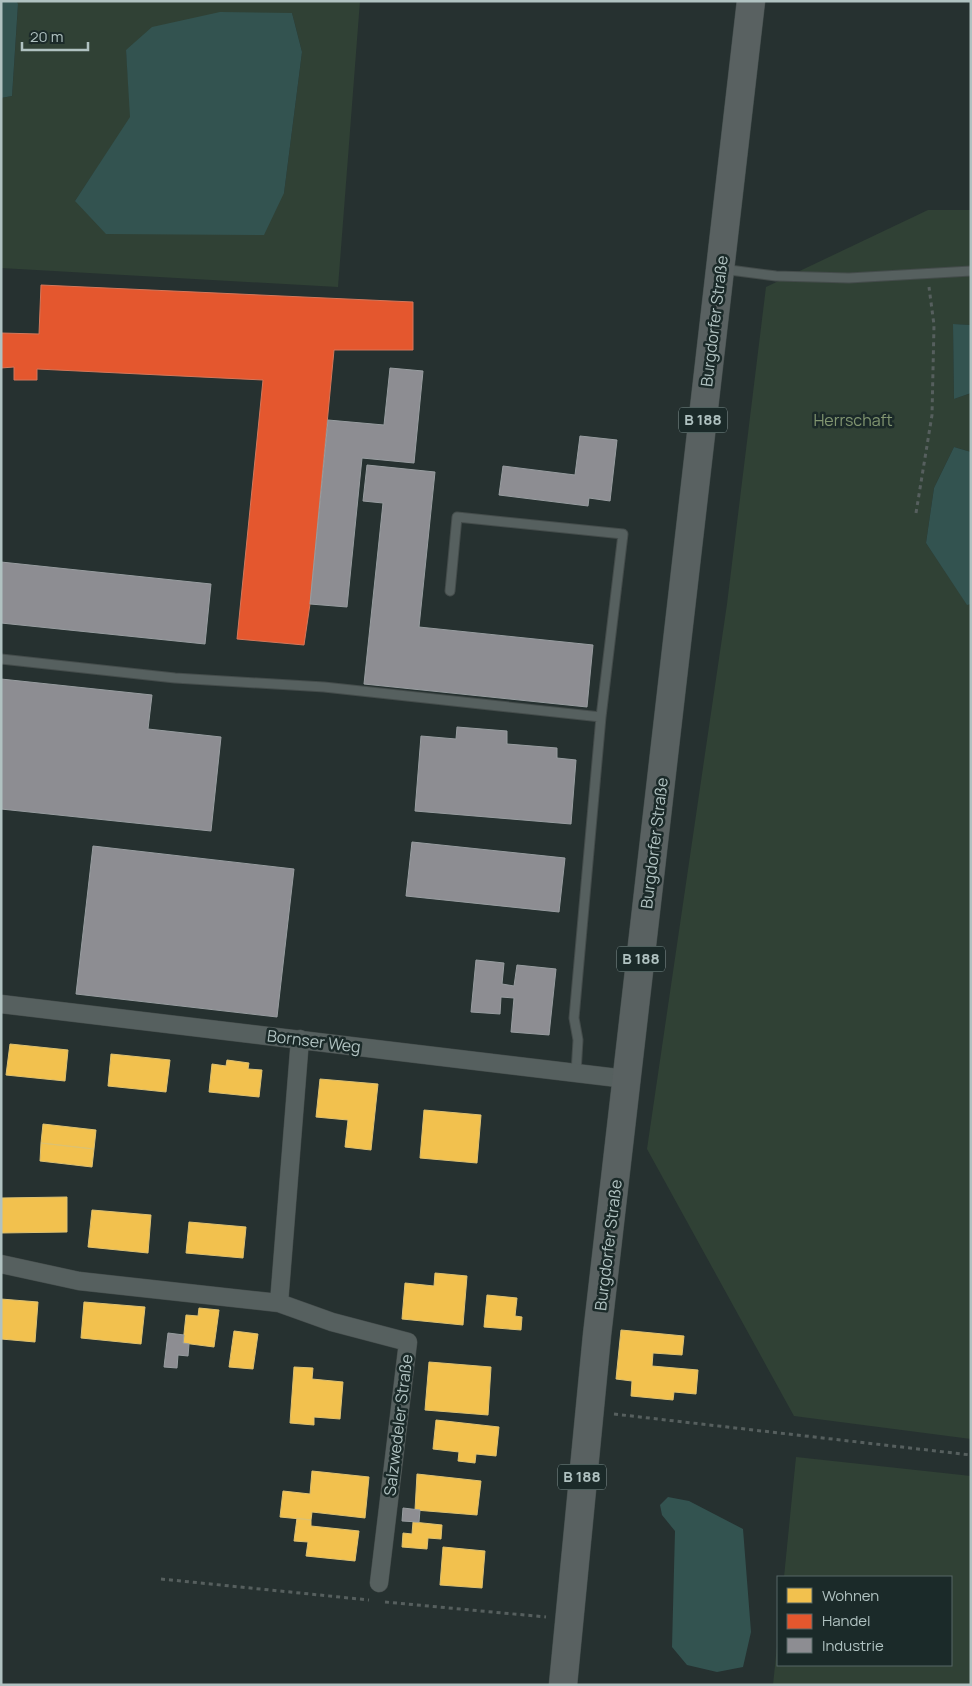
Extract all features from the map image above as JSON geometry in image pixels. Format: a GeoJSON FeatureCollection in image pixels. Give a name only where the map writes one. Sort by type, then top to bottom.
{"type":"FeatureCollection","features":[{"type":"Feature","properties":{"kind":"main road","name":"Burgdorfer Straße"},"geometry":{"type":"LineString","coordinates":[[563,1685],[589,1411],[626,1079],[751,1]]}},
{"type":"Feature","properties":{"kind":"street","name":"Bornser Weg"},"geometry":{"type":"LineString","coordinates":[[1,1004],[626,1079]]}},
{"type":"Feature","properties":{"kind":"street"},"geometry":{"type":"LineString","coordinates":[[279,1303],[300,1039]]}},
{"type":"Feature","properties":{"kind":"street","name":"Salzwedeler Straße"},"geometry":{"type":"LineString","coordinates":[[1,1264],[79,1282],[279,1303],[332,1322],[408,1342],[378,1583]]}},
{"type":"Feature","properties":{"kind":"lane"},"geometry":{"type":"LineString","coordinates":[[720,268],[776,276],[849,278],[971,271]]}},
{"type":"Feature","properties":{"kind":"lane"},"geometry":{"type":"LineString","coordinates":[[450,591],[457,518],[623,534],[601,717],[574,1018],[578,1040],[576,1073]]}},
{"type":"Feature","properties":{"kind":"lane"},"geometry":{"type":"LineString","coordinates":[[1,659],[175,678],[324,687],[601,717]]}},
{"type":"Feature","properties":{"kind":"path"},"geometry":{"type":"LineString","coordinates":[[916,513],[932,414],[934,326],[928,274]]}},
{"type":"Feature","properties":{"kind":"path"},"geometry":{"type":"LineString","coordinates":[[589,1411],[971,1455]]}},
{"type":"Feature","properties":{"kind":"path"},"geometry":{"type":"LineString","coordinates":[[160,1579],[569,1619]]}},
{"type":"Feature","properties":{"kind":"green space"},"geometry":{"type":"Polygon","coordinates":[[[16,1],[360,1],[338,287],[1,268],[1,98],[12,96],[18,5],[16,1]],[[292,13],[126,50],[131,117],[75,201],[284,193],[302,52],[292,13]]]}},
{"type":"Feature","properties":{"kind":"green space","name":"Herrschaft"},"geometry":{"type":"Polygon","coordinates":[[[928,210],[971,210],[971,325],[953,324],[954,399],[971,393],[971,452],[954,447],[934,488],[926,543],[967,604],[971,604],[971,1439],[794,1416],[647,1149],[727,604],[766,287],[928,210]]]}},
{"type":"Feature","properties":{"kind":"green space"},"geometry":{"type":"Polygon","coordinates":[[[796,1457],[971,1476],[971,1685],[773,1685],[777,1646],[777,1666],[952,1666],[952,1576],[784,1576],[796,1457]]]}},
{"type":"Feature","properties":{"kind":"water"},"geometry":{"type":"Polygon","coordinates":[[[1,1],[16,1],[18,4],[12,96],[1,98],[1,1]]]}},
{"type":"Feature","properties":{"kind":"water"},"geometry":{"type":"Polygon","coordinates":[[[220,12],[292,13],[302,52],[284,193],[264,235],[106,234],[75,201],[130,117],[126,50],[152,27],[220,12]]]}},
{"type":"Feature","properties":{"kind":"water"},"geometry":{"type":"Polygon","coordinates":[[[953,324],[971,325],[971,393],[954,399],[953,324]]]}},
{"type":"Feature","properties":{"kind":"water"},"geometry":{"type":"Polygon","coordinates":[[[954,447],[971,452],[971,604],[967,605],[926,543],[934,488],[954,447]]]}},
{"type":"Feature","properties":{"kind":"water"},"geometry":{"type":"Polygon","coordinates":[[[668,1497],[689,1501],[743,1529],[751,1632],[743,1667],[717,1672],[687,1665],[672,1647],[675,1531],[662,1515],[660,1505],[668,1497]]]}},
{"type":"Feature","properties":{"kind":"building: Wohnen"},"geometry":{"type":"Polygon","coordinates":[[[10,1044],[68,1050],[65,1081],[6,1075],[10,1044]]]}},
{"type":"Feature","properties":{"kind":"building: Wohnen"},"geometry":{"type":"Polygon","coordinates":[[[111,1054],[170,1060],[166,1092],[108,1086],[111,1054]]]}},
{"type":"Feature","properties":{"kind":"building: Wohnen"},"geometry":{"type":"Polygon","coordinates":[[[227,1060],[249,1063],[248,1069],[262,1070],[259,1097],[209,1092],[212,1064],[226,1066],[227,1060]]]}},
{"type":"Feature","properties":{"kind":"building: Wohnen"},"geometry":{"type":"Polygon","coordinates":[[[320,1079],[378,1084],[371,1150],[345,1147],[348,1120],[316,1117],[320,1079]]]}},
{"type":"Feature","properties":{"kind":"building: Wohnen"},"geometry":{"type":"Polygon","coordinates":[[[424,1110],[481,1115],[477,1163],[420,1158],[424,1110]]]}},
{"type":"Feature","properties":{"kind":"building: Wohnen"},"geometry":{"type":"Polygon","coordinates":[[[43,1124],[96,1130],[94,1149],[41,1143],[43,1124]]]}},
{"type":"Feature","properties":{"kind":"building: Wohnen"},"geometry":{"type":"Polygon","coordinates":[[[41,1143],[94,1149],[92,1167],[40,1161],[41,1143]]]}},
{"type":"Feature","properties":{"kind":"building: Wohnen"},"geometry":{"type":"Polygon","coordinates":[[[67,1197],[67,1232],[1,1233],[1,1198],[67,1197]]]}},
{"type":"Feature","properties":{"kind":"building: Wohnen"},"geometry":{"type":"Polygon","coordinates":[[[92,1210],[151,1215],[148,1253],[88,1247],[92,1210]]]}},
{"type":"Feature","properties":{"kind":"building: Wohnen"},"geometry":{"type":"Polygon","coordinates":[[[189,1222],[246,1227],[243,1258],[186,1253],[189,1222]]]}},
{"type":"Feature","properties":{"kind":"building: Wohnen"},"geometry":{"type":"Polygon","coordinates":[[[435,1273],[467,1276],[463,1325],[402,1319],[405,1283],[434,1286],[435,1273]]]}},
{"type":"Feature","properties":{"kind":"building: Wohnen"},"geometry":{"type":"Polygon","coordinates":[[[487,1295],[517,1298],[515,1316],[522,1317],[521,1330],[484,1327],[487,1295]]]}},
{"type":"Feature","properties":{"kind":"building: Wohnen"},"geometry":{"type":"Polygon","coordinates":[[[1,1299],[38,1302],[35,1342],[1,1339],[1,1299]]]}},
{"type":"Feature","properties":{"kind":"building: Wohnen"},"geometry":{"type":"Polygon","coordinates":[[[84,1302],[145,1307],[141,1344],[81,1338],[84,1302]]]}},
{"type":"Feature","properties":{"kind":"building: Wohnen"},"geometry":{"type":"Polygon","coordinates":[[[199,1308],[219,1310],[214,1347],[183,1343],[186,1315],[198,1316],[199,1308]]]}},
{"type":"Feature","properties":{"kind":"building: Wohnen"},"geometry":{"type":"Polygon","coordinates":[[[621,1330],[684,1336],[682,1355],[653,1353],[652,1366],[698,1370],[696,1394],[674,1392],[673,1400],[631,1396],[632,1381],[616,1379],[621,1330]]]}},
{"type":"Feature","properties":{"kind":"building: Wohnen"},"geometry":{"type":"Polygon","coordinates":[[[234,1331],[258,1334],[253,1369],[229,1367],[234,1331]]]}},
{"type":"Feature","properties":{"kind":"building: Wohnen"},"geometry":{"type":"Polygon","coordinates":[[[429,1362],[491,1367],[488,1415],[425,1410],[429,1362]]]}},
{"type":"Feature","properties":{"kind":"building: Wohnen"},"geometry":{"type":"Polygon","coordinates":[[[294,1367],[313,1368],[312,1379],[343,1382],[340,1419],[314,1417],[314,1425],[290,1423],[294,1367]]]}},
{"type":"Feature","properties":{"kind":"building: Wohnen"},"geometry":{"type":"Polygon","coordinates":[[[436,1420],[499,1427],[496,1456],[476,1454],[475,1463],[458,1461],[459,1452],[433,1449],[436,1420]]]}},
{"type":"Feature","properties":{"kind":"building: Wohnen"},"geometry":{"type":"Polygon","coordinates":[[[312,1471],[369,1477],[365,1518],[312,1512],[311,1520],[280,1517],[283,1491],[310,1494],[312,1471]]]}},
{"type":"Feature","properties":{"kind":"building: Wohnen"},"geometry":{"type":"Polygon","coordinates":[[[417,1474],[481,1481],[477,1515],[415,1510],[417,1474]]]}},
{"type":"Feature","properties":{"kind":"building: Wohnen"},"geometry":{"type":"Polygon","coordinates":[[[297,1518],[311,1520],[311,1526],[359,1531],[355,1561],[306,1556],[308,1542],[294,1541],[297,1518]]]}},
{"type":"Feature","properties":{"kind":"building: Wohnen"},"geometry":{"type":"Polygon","coordinates":[[[413,1522],[442,1525],[441,1539],[428,1538],[427,1549],[402,1547],[403,1533],[412,1534],[413,1522]]]}},
{"type":"Feature","properties":{"kind":"building: Wohnen"},"geometry":{"type":"Polygon","coordinates":[[[443,1547],[485,1551],[482,1588],[440,1585],[443,1547]]]}},
{"type":"Feature","properties":{"kind":"building: Handel"},"geometry":{"type":"Polygon","coordinates":[[[41,285],[413,302],[413,350],[334,350],[310,604],[304,645],[237,639],[263,380],[37,369],[37,380],[14,380],[14,367],[1,368],[1,333],[39,334],[41,285]]]}},
{"type":"Feature","properties":{"kind":"building: Industrie"},"geometry":{"type":"Polygon","coordinates":[[[390,368],[423,371],[414,463],[362,458],[347,607],[310,604],[328,420],[384,425],[390,368]]]}},
{"type":"Feature","properties":{"kind":"building: Industrie"},"geometry":{"type":"Polygon","coordinates":[[[580,436],[617,440],[610,501],[589,498],[588,506],[499,495],[503,466],[575,475],[580,436]]]}},
{"type":"Feature","properties":{"kind":"building: Industrie"},"geometry":{"type":"Polygon","coordinates":[[[367,465],[435,472],[419,627],[593,645],[587,707],[364,684],[383,503],[363,501],[367,465]]]}},
{"type":"Feature","properties":{"kind":"building: Industrie"},"geometry":{"type":"Polygon","coordinates":[[[1,562],[211,584],[205,644],[1,623],[1,562]]]}},
{"type":"Feature","properties":{"kind":"building: Industrie"},"geometry":{"type":"Polygon","coordinates":[[[1,679],[152,695],[148,729],[221,737],[211,831],[1,809],[1,679]]]}},
{"type":"Feature","properties":{"kind":"building: Industrie"},"geometry":{"type":"Polygon","coordinates":[[[457,727],[507,731],[507,744],[557,748],[557,758],[576,760],[571,824],[415,811],[421,736],[456,739],[457,727]]]}},
{"type":"Feature","properties":{"kind":"building: Industrie"},"geometry":{"type":"Polygon","coordinates":[[[412,842],[565,858],[559,912],[406,896],[412,842]]]}},
{"type":"Feature","properties":{"kind":"building: Industrie"},"geometry":{"type":"Polygon","coordinates":[[[93,846],[294,869],[277,1017],[76,994],[93,846]]]}},
{"type":"Feature","properties":{"kind":"building: Industrie"},"geometry":{"type":"Polygon","coordinates":[[[476,960],[504,963],[502,984],[514,986],[517,965],[556,969],[549,1035],[511,1032],[514,998],[501,997],[500,1014],[471,1012],[476,960]]]}},
{"type":"Feature","properties":{"kind":"building: Industrie"},"geometry":{"type":"Polygon","coordinates":[[[168,1333],[184,1335],[183,1343],[189,1344],[188,1356],[178,1355],[177,1368],[164,1367],[168,1333]]]}},
{"type":"Feature","properties":{"kind":"building: Industrie"},"geometry":{"type":"Polygon","coordinates":[[[403,1508],[420,1510],[419,1522],[402,1521],[403,1508]]]}}]}
